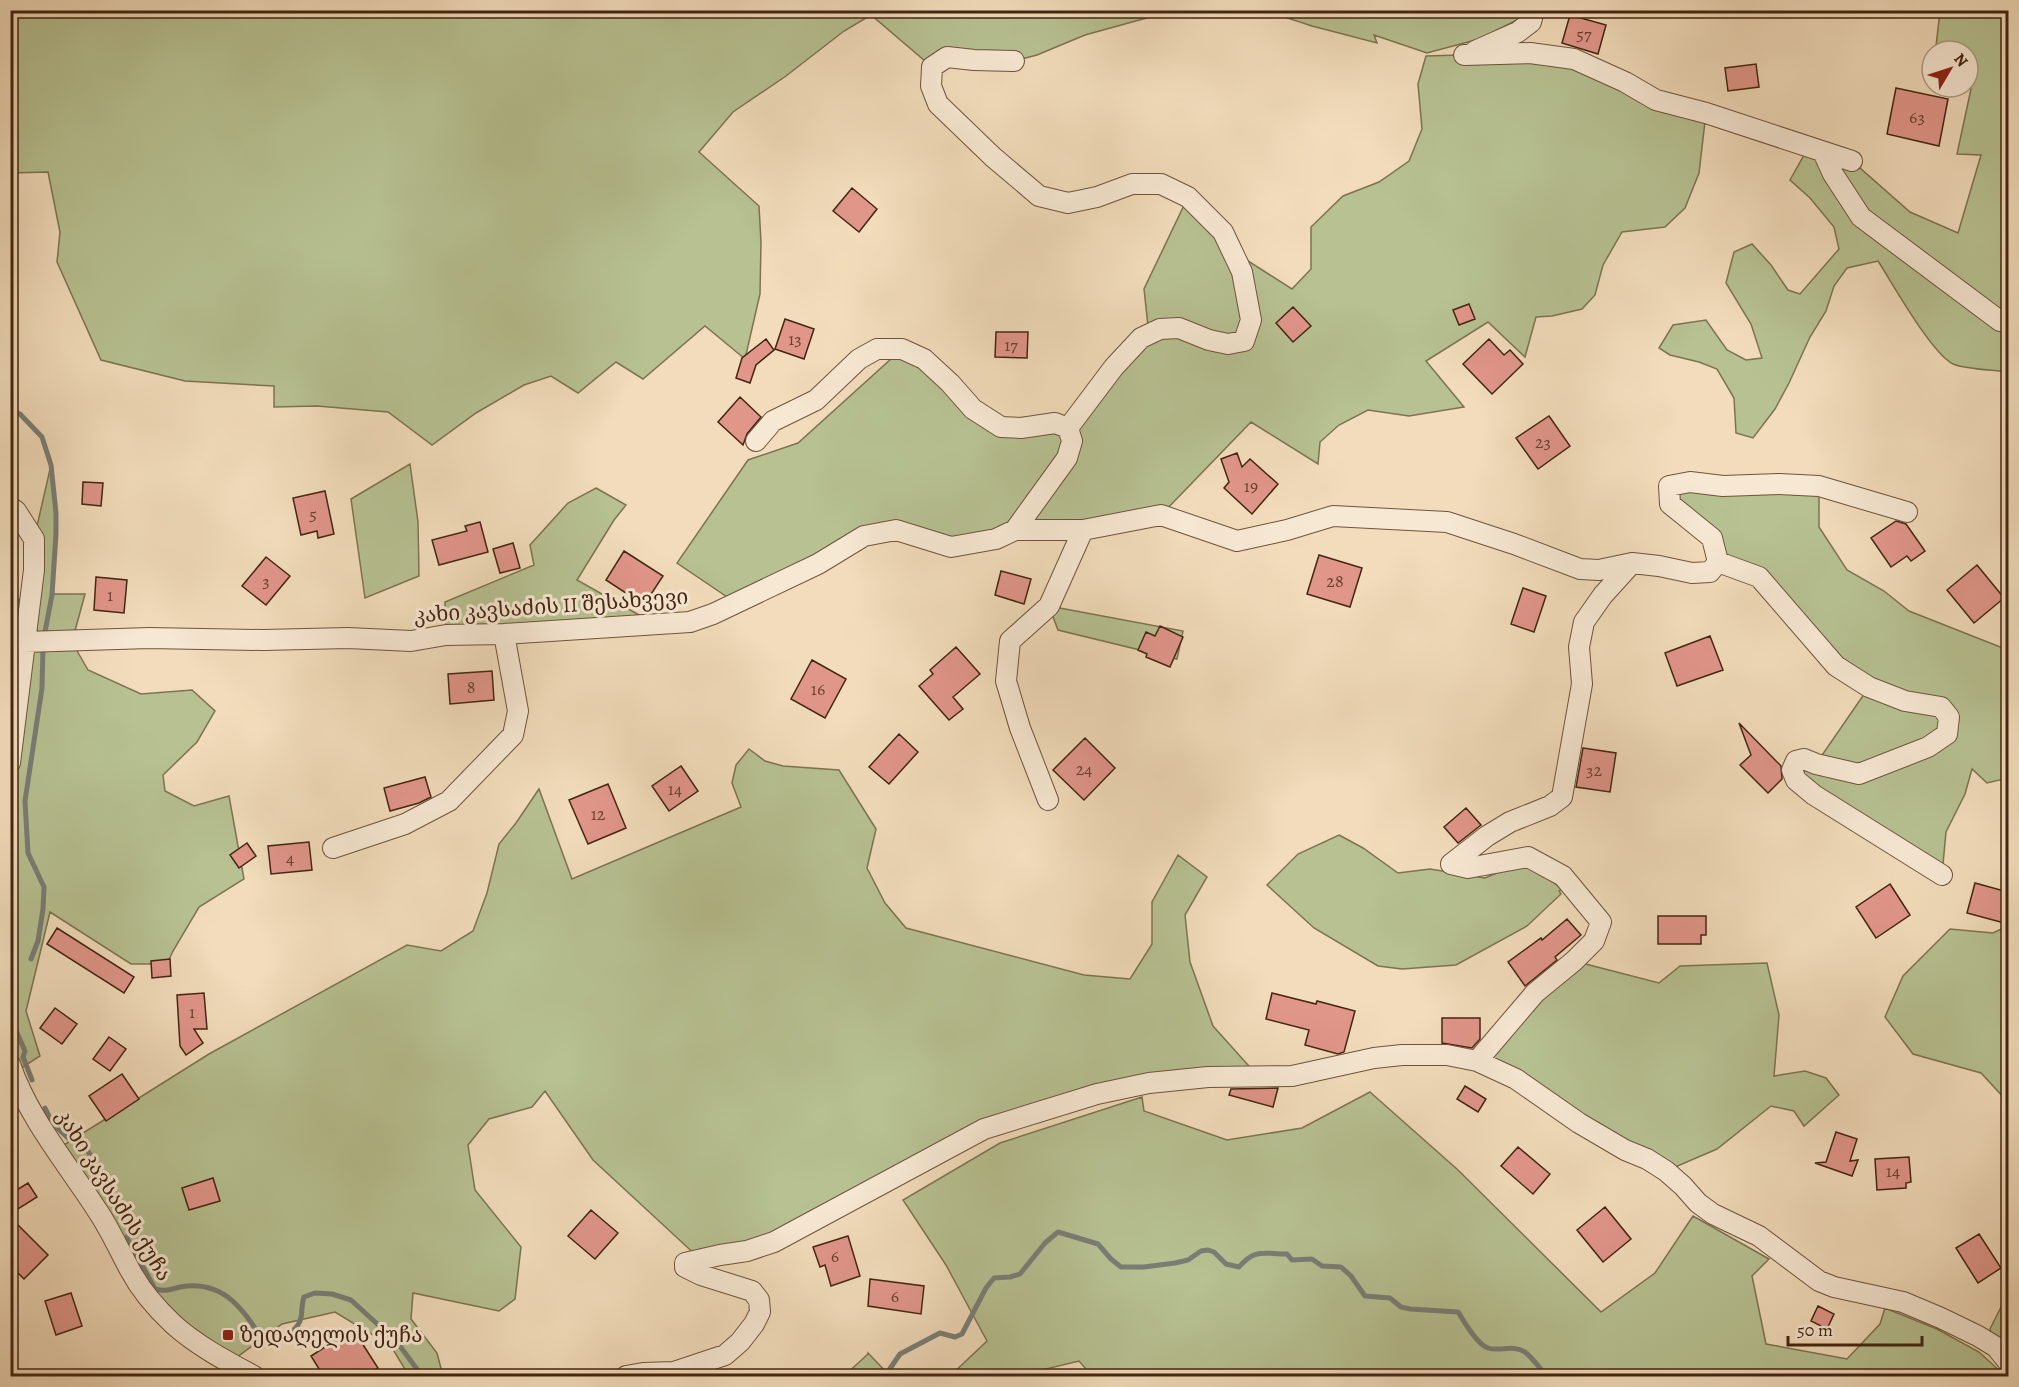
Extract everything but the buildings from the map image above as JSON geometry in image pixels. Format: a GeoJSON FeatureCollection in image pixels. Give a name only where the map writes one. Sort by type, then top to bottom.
{"type":"FeatureCollection","features":[{"type":"Feature","properties":{"kind":"street"},"geometry":{"type":"LineString","coordinates":[[1534,10],[1531,22],[1518,32],[1464,55],[1530,53],[1574,59],[1625,82],[1656,100],[1706,113],[1852,161]]}},
{"type":"Feature","properties":{"kind":"street"},"geometry":{"type":"LineString","coordinates":[[1014,61],[947,57],[932,66],[931,86],[938,104],[993,157],[1039,196],[1068,203],[1097,197],[1132,184],[1161,184],[1188,197],[1223,232],[1234,252],[1242,272],[1251,320],[1244,341],[1228,344],[1209,340],[1179,328],[1160,329],[1141,339],[1114,367],[1068,428]]}},
{"type":"Feature","properties":{"kind":"street"},"geometry":{"type":"LineString","coordinates":[[1823,152],[1833,174],[1861,217],[2000,321]]}},
{"type":"Feature","properties":{"kind":"street"},"geometry":{"type":"LineString","coordinates":[[756,441],[773,421],[816,400],[858,359],[877,349],[902,349],[924,359],[973,409],[1001,427],[1021,429],[1055,423],[1068,428]]}},
{"type":"Feature","properties":{"kind":"street"},"geometry":{"type":"LineString","coordinates":[[1015,530],[1067,458],[1072,441],[1068,428]]}},
{"type":"Feature","properties":{"kind":"street"},"geometry":{"type":"LineString","coordinates":[[1907,512],[1819,486],[1779,484],[1723,486],[1690,482],[1670,486],[1670,504],[1712,538],[1718,562],[1759,577],[1836,666],[1869,687],[1905,701],[1941,707],[1949,717],[1947,734],[1928,747],[1859,774],[1804,759],[1796,761],[1791,770],[1796,780],[1814,795],[1942,875]]}},
{"type":"Feature","properties":{"kind":"street"},"geometry":{"type":"LineString","coordinates":[[10,507],[16,511],[34,539],[30,642],[11,758]]}},
{"type":"Feature","properties":{"kind":"street","name":"კახი კავსაძის II შესახვევი"},"geometry":{"type":"LineString","coordinates":[[30,642],[149,638],[263,640],[348,638],[411,641],[446,635],[504,634],[690,622],[713,614],[818,564],[864,536],[896,530],[951,547],[996,539],[1015,530],[1083,530],[1161,515],[1237,542],[1333,516],[1393,518],[1448,522],[1580,569],[1599,570],[1632,563],[1692,573],[1710,572],[1718,562]]}},
{"type":"Feature","properties":{"kind":"street"},"geometry":{"type":"LineString","coordinates":[[1048,800],[1020,728],[1006,681],[1010,641],[1049,606],[1083,530]]}},
{"type":"Feature","properties":{"kind":"street"},"geometry":{"type":"LineString","coordinates":[[1477,1060],[1535,993],[1594,941],[1601,922],[1563,876],[1528,857],[1468,868],[1450,864],[1510,822],[1539,811],[1562,797],[1582,684],[1579,647],[1584,622],[1603,595],[1632,563]]}},
{"type":"Feature","properties":{"kind":"street"},"geometry":{"type":"LineString","coordinates":[[333,848],[405,824],[448,801],[513,735],[518,711],[504,634]]}},
{"type":"Feature","properties":{"kind":"street"},"geometry":{"type":"LineString","coordinates":[[626,1377],[643,1373],[674,1372],[725,1355],[740,1342],[754,1324],[759,1312],[759,1300],[752,1291],[701,1275],[685,1267],[685,1263],[747,1251],[774,1242],[984,1130],[1096,1094],[1149,1083],[1197,1078],[1292,1076],[1356,1061],[1402,1055],[1447,1055],[1477,1060],[1516,1079],[1579,1123],[1624,1150],[1647,1159],[1666,1171],[1698,1203],[1713,1214],[1759,1236],[1819,1281],[1834,1287],[1903,1302],[1941,1318],[1996,1347],[2008,1362]]}},
{"type":"Feature","properties":{"kind":"street","name":"კახი კავსაძის ქუჩა"},"geometry":{"type":"LineString","coordinates":[[10,1064],[56,1150],[99,1212],[131,1272],[152,1301],[174,1324],[199,1343],[254,1377]]}},
{"type":"Feature","properties":{"kind":"green space"},"geometry":{"type":"Polygon","coordinates":[[[10,11],[1172,11],[1085,35],[1037,55],[1014,61],[932,67],[871,15],[844,31],[786,76],[733,112],[699,152],[759,206],[760,294],[745,359],[705,326],[643,379],[616,362],[578,393],[551,376],[524,385],[476,413],[432,445],[388,412],[317,406],[274,407],[274,386],[185,381],[101,360],[57,262],[60,232],[48,172],[11,173],[10,11]]]}},
{"type":"Feature","properties":{"kind":"green space"},"geometry":{"type":"Polygon","coordinates":[[[1266,11],[1520,11],[1519,19],[1479,39],[1427,53],[1374,35],[1377,43],[1266,11]]]}},
{"type":"Feature","properties":{"kind":"green space"},"geometry":{"type":"Polygon","coordinates":[[[1940,11],[2008,11],[2008,372],[1958,366],[1944,357],[1924,333],[1878,261],[1847,268],[1834,286],[1826,311],[1810,337],[1775,409],[1753,438],[1736,433],[1734,398],[1717,369],[1670,355],[1659,348],[1673,325],[1706,320],[1727,350],[1746,360],[1762,358],[1751,324],[1726,283],[1734,252],[1752,244],[1771,265],[1788,290],[1800,294],[1839,249],[1834,227],[1810,198],[1790,180],[1808,148],[1852,161],[1910,212],[1958,233],[1981,155],[1957,154],[1969,99],[1980,99],[1980,39],[1937,39],[1940,11]]]}},
{"type":"Feature","properties":{"kind":"green space"},"geometry":{"type":"Polygon","coordinates":[[[1530,53],[1706,113],[1699,173],[1685,208],[1665,227],[1622,232],[1603,265],[1595,295],[1582,309],[1536,317],[1525,357],[1488,322],[1426,361],[1464,407],[1409,416],[1368,410],[1339,425],[1320,442],[1318,464],[1251,422],[1161,515],[951,547],[896,530],[736,603],[677,563],[748,460],[798,443],[902,349],[1001,427],[1068,428],[1149,335],[1144,289],[1188,197],[1234,252],[1292,289],[1311,269],[1311,227],[1343,196],[1379,182],[1409,161],[1422,129],[1418,84],[1426,56],[1530,53]]]}},
{"type":"Feature","properties":{"kind":"green space"},"geometry":{"type":"Polygon","coordinates":[[[410,464],[418,522],[419,576],[365,598],[351,499],[410,464]]]}},
{"type":"Feature","properties":{"kind":"green space"},"geometry":{"type":"Polygon","coordinates":[[[51,465],[56,513],[52,594],[85,594],[72,642],[88,670],[141,694],[192,690],[215,711],[197,742],[163,775],[165,791],[194,806],[229,796],[244,879],[199,907],[167,964],[131,964],[50,912],[26,1011],[40,1056],[14,1073],[10,1064],[10,763],[21,674],[11,672],[10,600],[29,599],[34,539],[51,465]]]}},
{"type":"Feature","properties":{"kind":"green space"},"geometry":{"type":"Polygon","coordinates":[[[1669,486],[1819,486],[1819,527],[1847,570],[1884,591],[1909,611],[2008,650],[2008,778],[1987,783],[1972,769],[1965,794],[1946,832],[1942,875],[1792,770],[1816,764],[1869,687],[1759,577],[1718,562],[1669,486]]]}},
{"type":"Feature","properties":{"kind":"green space"},"geometry":{"type":"Polygon","coordinates":[[[596,488],[626,505],[614,520],[577,580],[655,624],[446,635],[445,602],[534,565],[530,545],[568,503],[596,488]]]}},
{"type":"Feature","properties":{"kind":"green space"},"geometry":{"type":"Polygon","coordinates":[[[1049,606],[1183,631],[1177,659],[1058,630],[1049,606]]]}},
{"type":"Feature","properties":{"kind":"green space"},"geometry":{"type":"Polygon","coordinates":[[[749,749],[765,761],[783,766],[839,770],[876,829],[867,868],[885,903],[906,928],[1084,975],[1130,979],[1152,944],[1152,902],[1178,855],[1207,877],[1185,915],[1190,962],[1213,1026],[1257,1075],[1208,1077],[984,1129],[816,1220],[700,1259],[593,1160],[545,1091],[532,1107],[489,1119],[468,1145],[475,1190],[521,1247],[515,1299],[499,1311],[413,1293],[411,1319],[437,1353],[443,1376],[409,1376],[391,1346],[335,1312],[282,1324],[229,1363],[174,1324],[56,1150],[209,1054],[407,945],[441,951],[473,931],[487,893],[499,844],[539,789],[572,879],[741,807],[732,783],[736,765],[749,749]]]}},
{"type":"Feature","properties":{"kind":"green space"},"geometry":{"type":"Polygon","coordinates":[[[1339,835],[1363,848],[1398,873],[1430,869],[1485,878],[1527,862],[1562,889],[1559,891],[1561,894],[1527,926],[1456,965],[1402,969],[1378,966],[1314,928],[1267,885],[1298,854],[1339,835]]]}},
{"type":"Feature","properties":{"kind":"green space"},"geometry":{"type":"Polygon","coordinates":[[[2008,926],[2008,1102],[1981,1073],[1913,1054],[1885,1017],[1903,976],[1950,929],[1993,933],[2008,926]]]}},
{"type":"Feature","properties":{"kind":"green space"},"geometry":{"type":"Polygon","coordinates":[[[1574,961],[1659,983],[1680,966],[1767,963],[1779,1015],[1774,1076],[1805,1071],[1826,1078],[1839,1095],[1804,1126],[1794,1111],[1771,1106],[1717,1149],[1666,1171],[1477,1061],[1574,961]]]}},
{"type":"Feature","properties":{"kind":"green space"},"geometry":{"type":"Polygon","coordinates":[[[1370,1092],[1458,1170],[1601,1312],[1655,1273],[1693,1216],[1769,1259],[1752,1276],[1766,1344],[1847,1359],[1880,1324],[1885,1308],[1937,1329],[1979,1352],[2002,1373],[1996,1376],[1092,1376],[1079,1361],[1023,1376],[950,1376],[987,1341],[946,1265],[903,1200],[1000,1143],[1142,1097],[1144,1111],[1227,1140],[1302,1128],[1370,1092]]]}},
{"type":"Feature","properties":{"kind":"green space"},"geometry":{"type":"Polygon","coordinates":[[[2008,1293],[2008,1360],[1996,1347],[1990,1329],[2008,1293]]]}},
{"type":"Feature","properties":{"kind":"green space"},"geometry":{"type":"Polygon","coordinates":[[[868,1354],[890,1376],[844,1376],[868,1354]]]}},
{"type":"Feature","properties":{"kind":"waterway"},"geometry":{"type":"LineString","coordinates":[[10,410],[20,414],[42,437],[51,465],[56,534],[52,595],[44,637]]}},
{"type":"Feature","properties":{"kind":"waterway"},"geometry":{"type":"LineString","coordinates":[[31,959],[38,941],[44,887],[28,853],[25,801],[42,688],[43,646]]}},
{"type":"Feature","properties":{"kind":"waterway"},"geometry":{"type":"LineString","coordinates":[[10,1017],[25,1051],[23,1057],[32,1080]]}},
{"type":"Feature","properties":{"kind":"waterway"},"geometry":{"type":"LineString","coordinates":[[45,1108],[53,1124],[68,1138],[85,1147],[95,1162],[120,1213],[132,1225],[127,1238],[155,1289],[164,1290],[187,1286],[213,1289],[223,1294],[240,1309],[263,1340],[294,1330],[300,1321],[304,1297],[315,1293],[332,1294],[351,1300],[397,1342],[422,1376]]}},
{"type":"Feature","properties":{"kind":"waterway"},"geometry":{"type":"LineString","coordinates":[[885,1376],[900,1354],[940,1333],[955,1337],[962,1334],[986,1288],[994,1278],[1020,1274],[1045,1243],[1058,1232],[1098,1244],[1121,1267],[1175,1263],[1188,1260],[1201,1251],[1208,1250],[1214,1252],[1226,1264],[1239,1267],[1250,1257],[1260,1253],[1287,1254],[1292,1260],[1312,1259],[1322,1266],[1341,1267],[1351,1276],[1365,1296],[1390,1298],[1401,1307],[1410,1309],[1458,1312],[1471,1332],[1484,1346],[1493,1349],[1511,1348],[1525,1352],[1547,1376]]}},
{"type":"Feature","properties":{"kind":"place","name":"ზედაღელის ქუჩა"},"geometry":{"type":"Point","coordinates":[228,1335]}}]}
